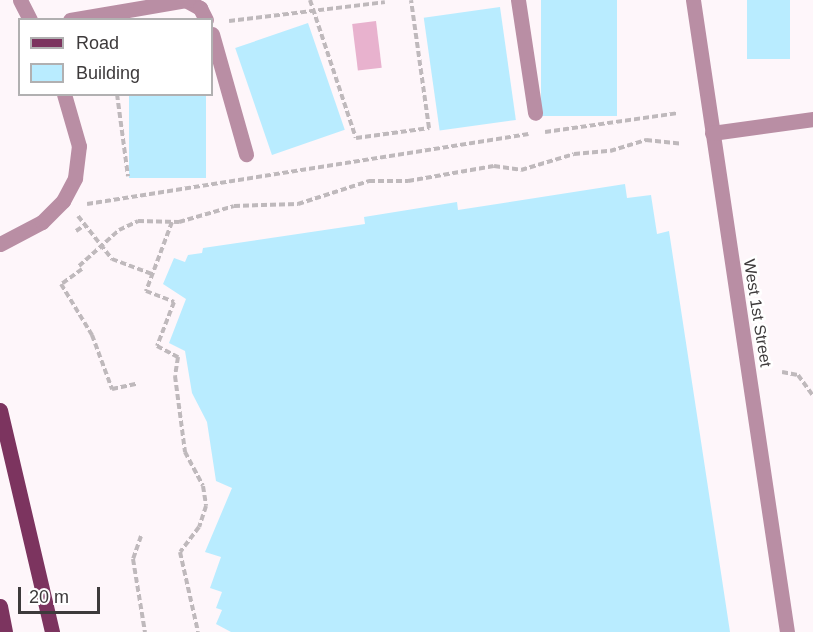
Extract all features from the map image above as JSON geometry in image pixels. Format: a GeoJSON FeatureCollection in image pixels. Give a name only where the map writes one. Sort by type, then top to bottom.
{"type":"FeatureCollection","features":[{"type":"Feature","properties":{"kind":"main road"},"geometry":{"type":"LineString","coordinates":[[0,410],[52,632]]}},
{"type":"Feature","properties":{"kind":"main road"},"geometry":{"type":"LineString","coordinates":[[0,606],[5,632]]}},
{"type":"Feature","properties":{"kind":"street"},"geometry":{"type":"LineString","coordinates":[[20,0],[29,18]]}},
{"type":"Feature","properties":{"kind":"street"},"geometry":{"type":"LineString","coordinates":[[518,0],[535,113]]}},
{"type":"Feature","properties":{"kind":"street","name":"West 1st Street"},"geometry":{"type":"LineString","coordinates":[[693,0],[786,632]]}},
{"type":"Feature","properties":{"kind":"street"},"geometry":{"type":"LineString","coordinates":[[78,18],[110,10],[187,1],[200,8],[205,18]]}},
{"type":"Feature","properties":{"kind":"street"},"geometry":{"type":"LineString","coordinates":[[213,38],[246,154]]}},
{"type":"Feature","properties":{"kind":"street"},"geometry":{"type":"LineString","coordinates":[[0,244],[42,222],[63,201],[75,178],[79,146],[65,96]]}},
{"type":"Feature","properties":{"kind":"street"},"geometry":{"type":"LineString","coordinates":[[712,133],[813,119]]}},
{"type":"Feature","properties":{"kind":"path"},"geometry":{"type":"LineString","coordinates":[[310,0],[356,138],[429,128],[411,0]]}},
{"type":"Feature","properties":{"kind":"path"},"geometry":{"type":"LineString","coordinates":[[225,11],[229,22],[385,2]]}},
{"type":"Feature","properties":{"kind":"path"},"geometry":{"type":"LineString","coordinates":[[117,96],[128,176]]}},
{"type":"Feature","properties":{"kind":"path"},"geometry":{"type":"LineString","coordinates":[[87,204],[678,113]]}},
{"type":"Feature","properties":{"kind":"path"},"geometry":{"type":"LineString","coordinates":[[136,384],[112,389],[92,335],[61,284],[118,230],[138,221],[172,222],[234,206],[298,204],[369,181],[408,181],[494,166],[521,170],[574,154],[610,151],[646,140],[682,144]]}},
{"type":"Feature","properties":{"kind":"path"},"geometry":{"type":"LineString","coordinates":[[78,216],[112,259],[152,273]]}},
{"type":"Feature","properties":{"kind":"path"},"geometry":{"type":"LineString","coordinates":[[172,222],[146,291],[174,302],[157,346],[178,357],[175,376],[185,452],[203,486],[206,506],[199,527],[180,552],[198,632]]}},
{"type":"Feature","properties":{"kind":"path"},"geometry":{"type":"LineString","coordinates":[[76,231],[85,225]]}},
{"type":"Feature","properties":{"kind":"path"},"geometry":{"type":"LineString","coordinates":[[782,372],[798,375],[812,394]]}},
{"type":"Feature","properties":{"kind":"path"},"geometry":{"type":"LineString","coordinates":[[141,536],[134,559],[145,632]]}},
{"type":"Feature","properties":{"kind":"shaded area"},"geometry":{"type":"Polygon","coordinates":[[[376,21],[382,68],[358,71],[352,24],[376,21]]]}},
{"type":"Feature","properties":{"kind":"building"},"geometry":{"type":"Polygon","coordinates":[[[541,0],[617,0],[617,116],[541,116],[541,0]]]}},
{"type":"Feature","properties":{"kind":"building"},"geometry":{"type":"Polygon","coordinates":[[[747,0],[790,0],[790,59],[747,59],[747,0]]]}},
{"type":"Feature","properties":{"kind":"building"},"geometry":{"type":"Polygon","coordinates":[[[500,7],[516,120],[440,131],[424,18],[500,7]]]}},
{"type":"Feature","properties":{"kind":"building"},"geometry":{"type":"Polygon","coordinates":[[[308,23],[345,130],[272,155],[235,48],[308,23]]]}},
{"type":"Feature","properties":{"kind":"building"},"geometry":{"type":"Polygon","coordinates":[[[129,96],[206,96],[206,178],[129,178],[129,96]]]}},
{"type":"Feature","properties":{"kind":"building"},"geometry":{"type":"Polygon","coordinates":[[[625,184],[627,198],[651,195],[657,234],[669,231],[730,632],[231,632],[216,624],[222,610],[216,608],[222,592],[210,588],[221,557],[205,552],[232,488],[216,481],[207,422],[192,393],[185,351],[169,343],[186,299],[163,284],[174,258],[185,262],[188,255],[202,253],[203,248],[365,224],[364,217],[457,202],[458,210],[625,184]]]}}]}
